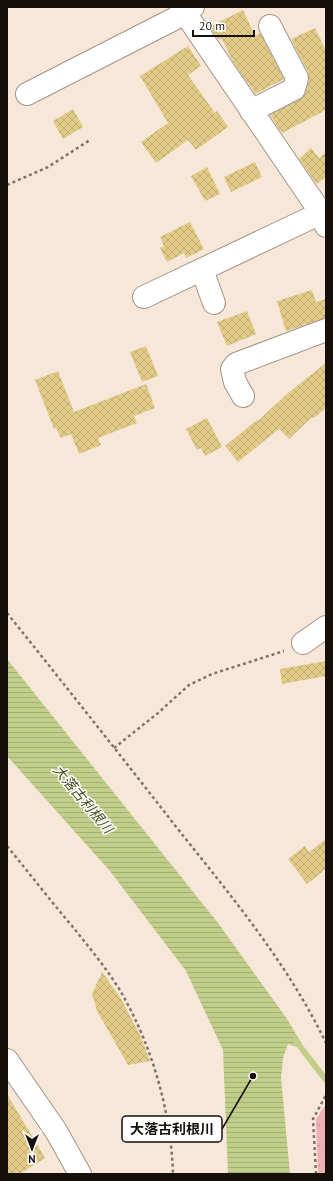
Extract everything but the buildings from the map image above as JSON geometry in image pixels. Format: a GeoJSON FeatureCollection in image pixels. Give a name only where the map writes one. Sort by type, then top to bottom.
{"type":"FeatureCollection","features":[{"type":"Feature","properties":{"kind":"street"},"geometry":{"type":"LineString","coordinates":[[27,94],[186,9],[323,220],[202,270],[144,297]]}},
{"type":"Feature","properties":{"kind":"street"},"geometry":{"type":"LineString","coordinates":[[251,111],[294,89],[297,78],[270,26]]}},
{"type":"Feature","properties":{"kind":"street"},"geometry":{"type":"LineString","coordinates":[[202,270],[214,303]]}},
{"type":"Feature","properties":{"kind":"street"},"geometry":{"type":"LineString","coordinates":[[243,396],[234,382],[232,369],[236,364],[326,330]]}},
{"type":"Feature","properties":{"kind":"street"},"geometry":{"type":"LineString","coordinates":[[303,644],[326,627]]}},
{"type":"Feature","properties":{"kind":"street"},"geometry":{"type":"LineString","coordinates":[[7,1060],[56,1131],[80,1174]]}},
{"type":"Feature","properties":{"kind":"path"},"geometry":{"type":"LineString","coordinates":[[7,185],[48,167],[90,140]]}},
{"type":"Feature","properties":{"kind":"path"},"geometry":{"type":"LineString","coordinates":[[7,612],[217,878],[280,961],[311,1012],[326,1043]]}},
{"type":"Feature","properties":{"kind":"path"},"geometry":{"type":"LineString","coordinates":[[114,748],[158,713],[189,685],[212,674],[303,644]]}},
{"type":"Feature","properties":{"kind":"path"},"geometry":{"type":"LineString","coordinates":[[7,846],[105,969],[120,991],[141,1032],[154,1066],[167,1116],[173,1174]]}},
{"type":"Feature","properties":{"kind":"path"},"geometry":{"type":"LineString","coordinates":[[316,1174],[313,1119],[326,1095]]}},
{"type":"Feature","properties":{"kind":"green space"},"geometry":{"type":"Polygon","coordinates":[[[326,1104],[326,1174],[318,1174],[316,1119],[326,1104]]]}},
{"type":"Feature","properties":{"kind":"water"},"geometry":{"type":"Polygon","coordinates":[[[7,659],[218,923],[287,1019],[302,1044],[296,1047],[288,1044],[283,1058],[281,1078],[290,1174],[228,1174],[223,1050],[186,971],[110,871],[7,756],[7,659]]]}},
{"type":"Feature","properties":{"kind":"waterway"},"geometry":{"type":"LineString","coordinates":[[295,1040],[326,1080]]}},
{"type":"Feature","properties":{"kind":"place","name":"大落古利根川"},"geometry":{"type":"Point","coordinates":[253,1076]}}]}
